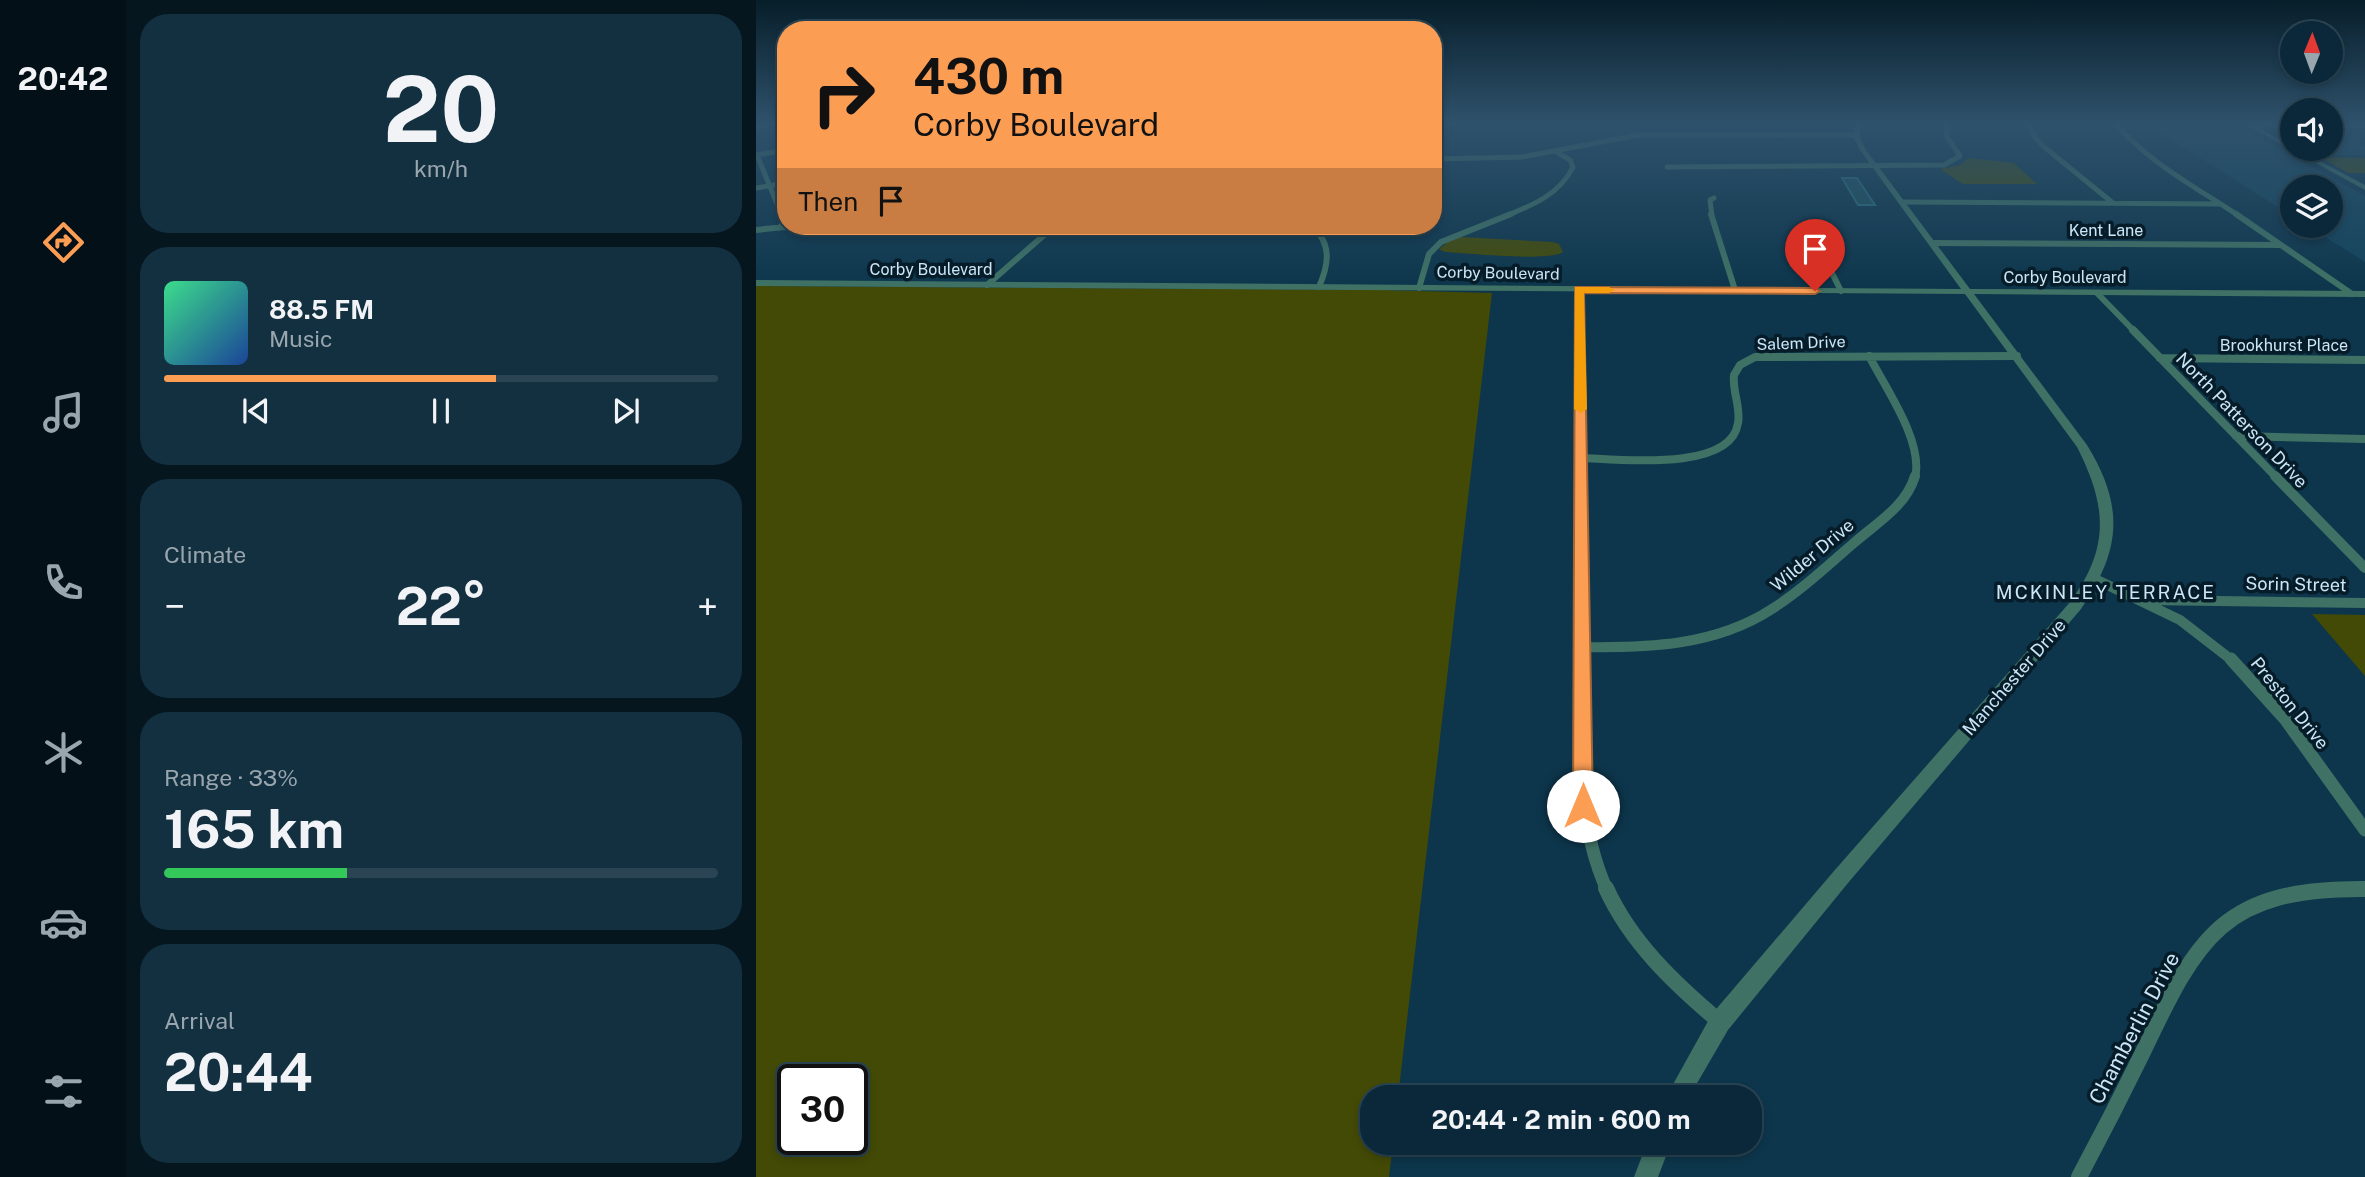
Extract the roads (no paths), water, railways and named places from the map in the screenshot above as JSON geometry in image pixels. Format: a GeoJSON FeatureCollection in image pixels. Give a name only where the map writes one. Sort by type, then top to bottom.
{"type":"FeatureCollection","features":[{"type":"Feature","properties":{"kind":"street"},"geometry":{"type":"LineString","coordinates":[[766,177],[777,203]]}},
{"type":"Feature","properties":{"kind":"street"},"geometry":{"type":"LineString","coordinates":[[1419,288],[1429,254],[1441,242],[1538,201],[1561,187],[1570,177]]}},
{"type":"Feature","properties":{"kind":"street","name":"Manchester Drive"},"geometry":{"type":"LineString","coordinates":[[1684,1085],[1720,1022],[1850,866],[2076,606],[2095,579],[2106,551],[2108,513],[2100,479],[2073,432],[1883,177]]}},
{"type":"Feature","properties":{"kind":"street"},"geometry":{"type":"LineString","coordinates":[[2081,177],[2113,203]]}},
{"type":"Feature","properties":{"kind":"street"},"geometry":{"type":"LineString","coordinates":[[2182,177],[2352,294]]}},
{"type":"Feature","properties":{"kind":"street"},"geometry":{"type":"LineString","coordinates":[[2345,177],[2365,188]]}},
{"type":"Feature","properties":{"kind":"street"},"geometry":{"type":"LineString","coordinates":[[756,188],[777,185]]}},
{"type":"Feature","properties":{"kind":"street"},"geometry":{"type":"LineString","coordinates":[[1714,198],[1709,207],[1735,290]]}},
{"type":"Feature","properties":{"kind":"street"},"geometry":{"type":"LineString","coordinates":[[1902,202],[2221,204]]}},
{"type":"Feature","properties":{"kind":"street"},"geometry":{"type":"LineString","coordinates":[[756,229],[777,228]]}},
{"type":"Feature","properties":{"kind":"street"},"geometry":{"type":"LineString","coordinates":[[1812,233],[1841,291]]}},
{"type":"Feature","properties":{"kind":"street"},"geometry":{"type":"LineString","coordinates":[[987,285],[1044,235]]}},
{"type":"Feature","properties":{"kind":"street"},"geometry":{"type":"LineString","coordinates":[[1319,287],[1327,271],[1329,256],[1321,235]]}},
{"type":"Feature","properties":{"kind":"street","name":"Kent Lane"},"geometry":{"type":"LineString","coordinates":[[1933,243],[2280,245]]}},
{"type":"Feature","properties":{"kind":"street","name":"Corby Boulevard"},"geometry":{"type":"LineString","coordinates":[[756,283],[2365,294]]}},
{"type":"Feature","properties":{"kind":"street"},"geometry":{"type":"LineString","coordinates":[[1579,290],[1585,829],[1600,877],[1625,923],[1652,960],[1720,1022]]}},
{"type":"Feature","properties":{"kind":"street","name":"North Patterson Drive"},"geometry":{"type":"LineString","coordinates":[[2096,293],[2365,568]]}},
{"type":"Feature","properties":{"kind":"street","name":"Salem Drive"},"geometry":{"type":"LineString","coordinates":[[1581,458],[1680,458],[1705,453],[1730,440],[1738,426],[1740,414],[1731,380],[1738,366],[1745,361],[1768,355],[2017,356]]}},
{"type":"Feature","properties":{"kind":"street","name":"Wilder Drive"},"geometry":{"type":"LineString","coordinates":[[1582,647],[1665,647],[1706,639],[1742,626],[1774,609],[1903,500],[1916,473],[1915,454],[1869,356]]}},
{"type":"Feature","properties":{"kind":"street","name":"Brookhurst Place"},"geometry":{"type":"LineString","coordinates":[[2160,358],[2365,360]]}},
{"type":"Feature","properties":{"kind":"street"},"geometry":{"type":"LineString","coordinates":[[2236,436],[2365,439]]}},
{"type":"Feature","properties":{"kind":"street","name":"Preston Drive"},"geometry":{"type":"LineString","coordinates":[[2095,579],[2143,600],[2193,628],[2242,669],[2365,830]]}},
{"type":"Feature","properties":{"kind":"street","name":"Sorin Street"},"geometry":{"type":"LineString","coordinates":[[2143,600],[2365,603]]}},
{"type":"Feature","properties":{"kind":"street","name":"Chamberlin Drive"},"geometry":{"type":"LineString","coordinates":[[2079,1177],[2172,990],[2206,939],[2231,920],[2281,895],[2320,889],[2365,889]]}},
{"type":"Feature","properties":{"kind":"street"},"geometry":{"type":"LineString","coordinates":[[1646,1177],[1654,1155]]}},
{"type":"Feature","properties":{"kind":"district","name":"MCKINLEY TERRACE"},"geometry":{"type":"Point","coordinates":[2106,592]}}]}
